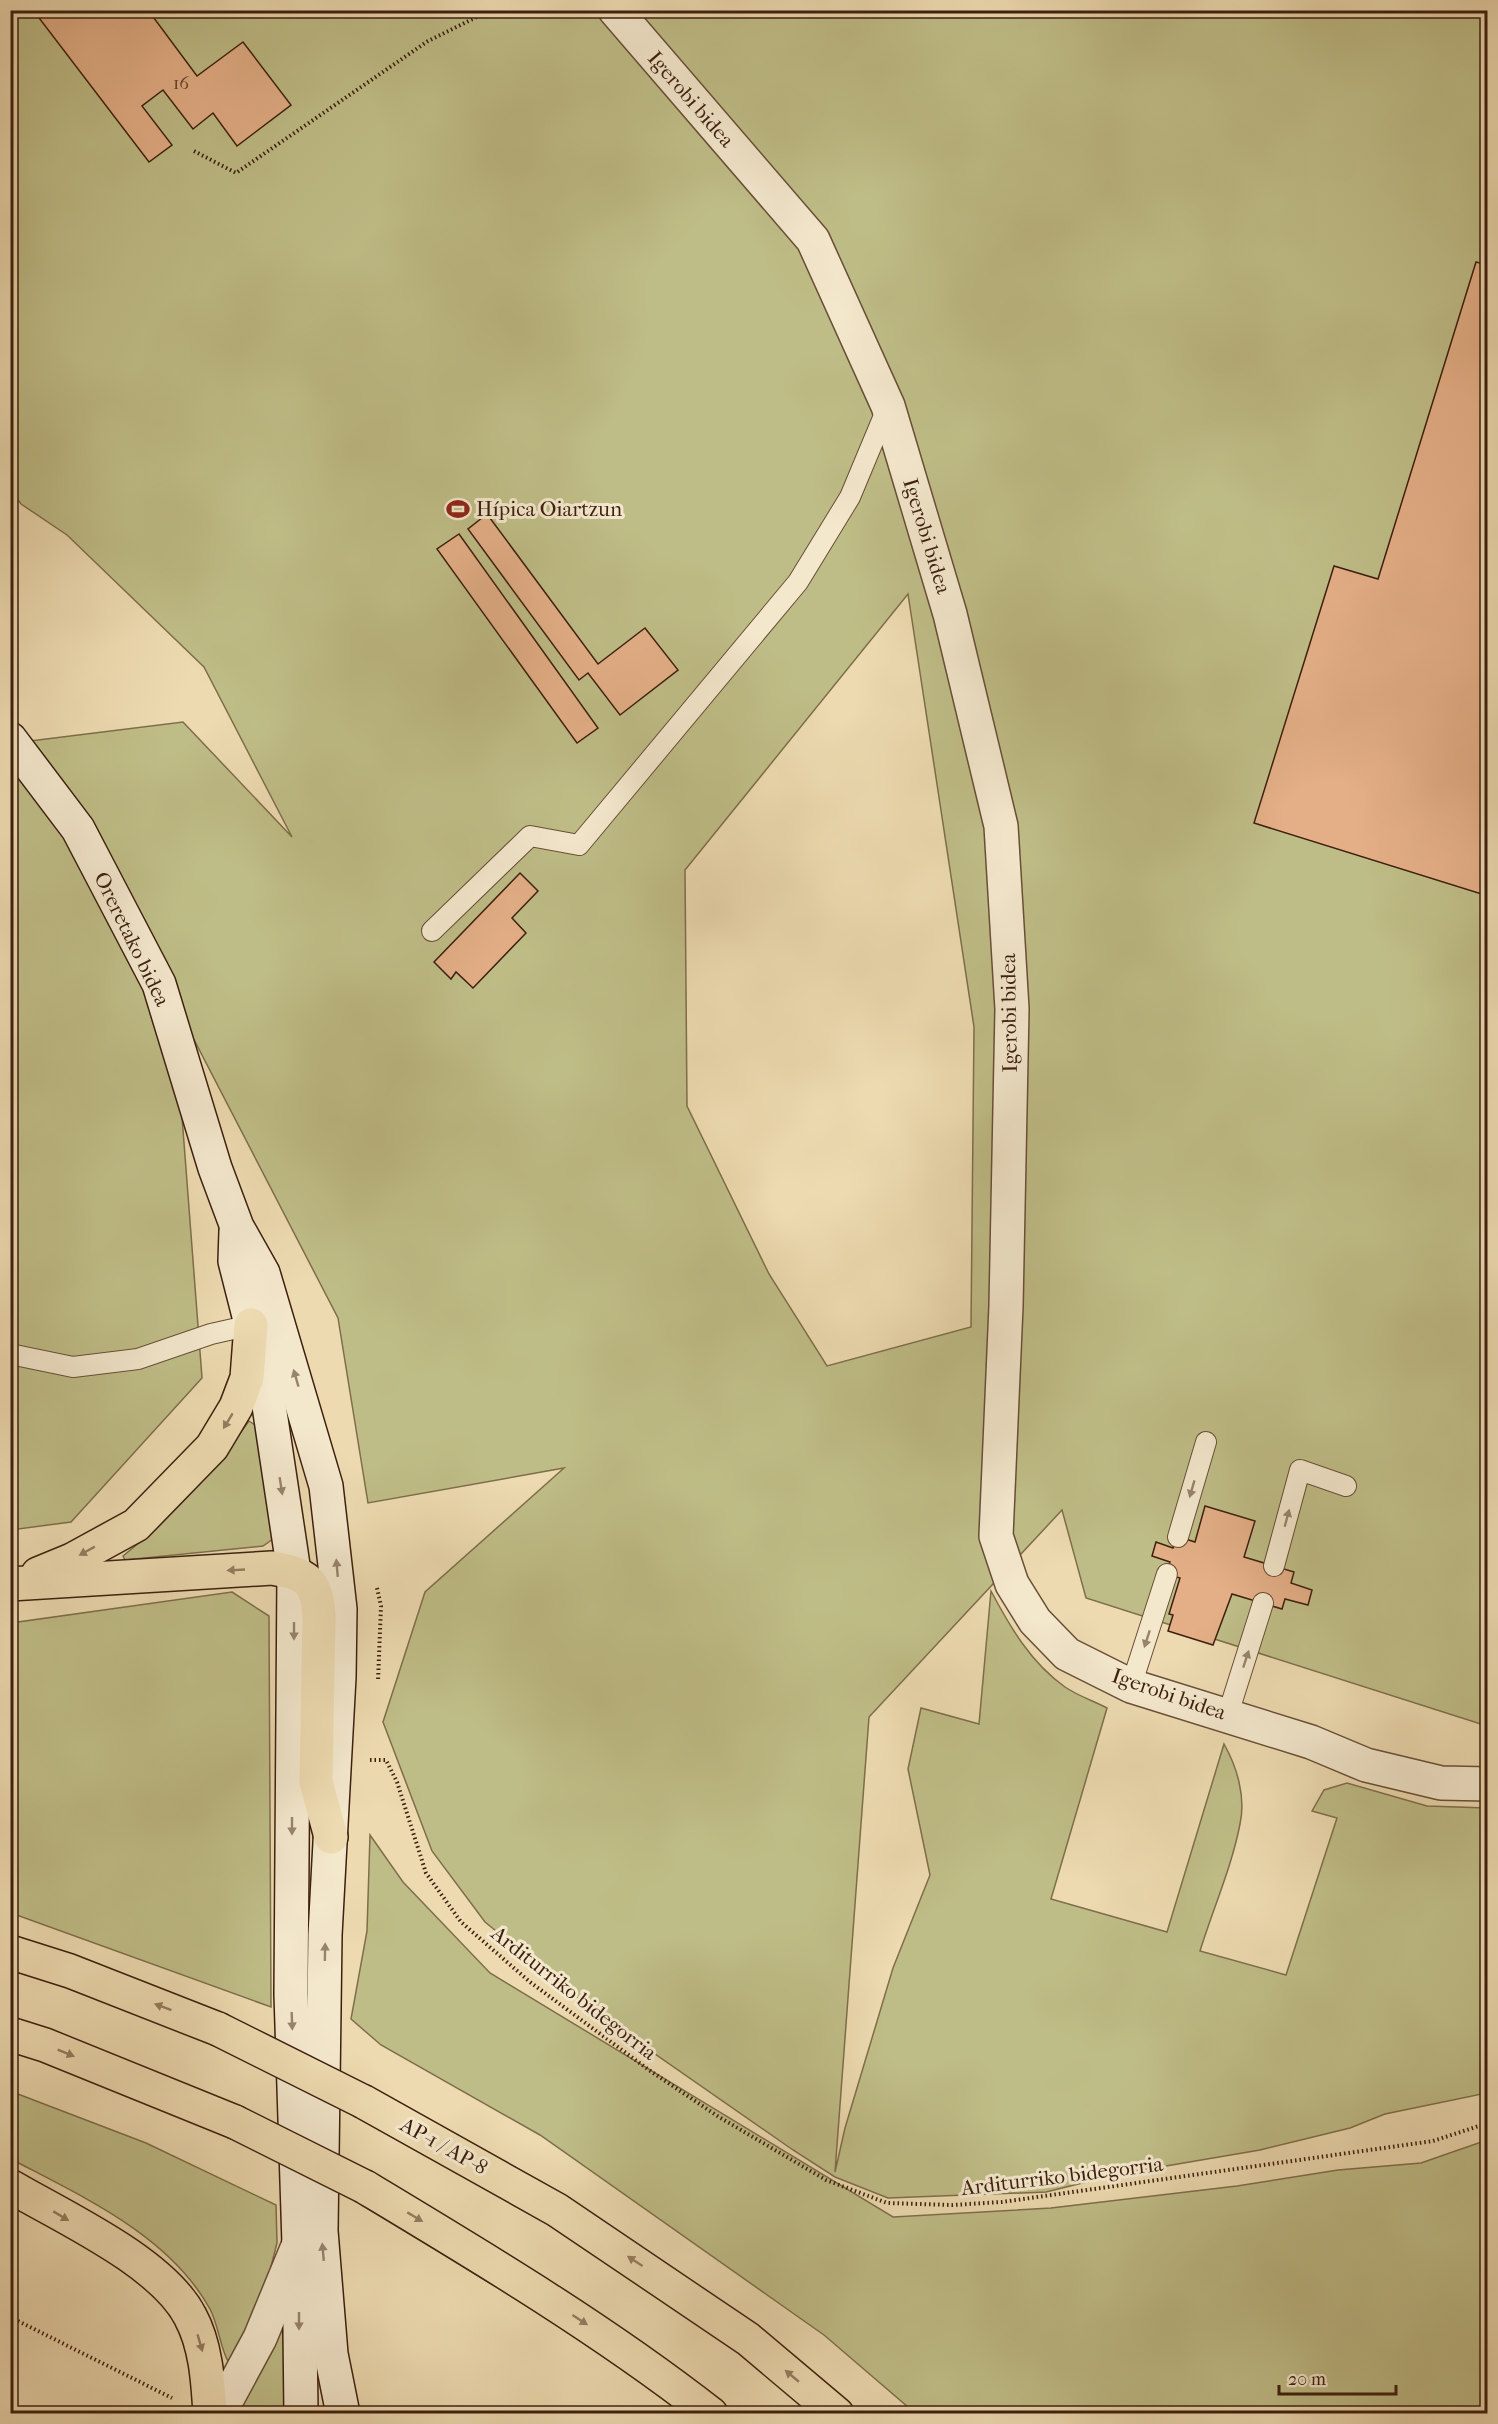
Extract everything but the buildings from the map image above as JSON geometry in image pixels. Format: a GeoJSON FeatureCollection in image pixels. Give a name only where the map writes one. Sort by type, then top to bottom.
{"type":"FeatureCollection","features":[{"type":"Feature","properties":{"kind":"highway"},"geometry":{"type":"LineString","coordinates":[[13,1583],[72,1560],[136,1525],[212,1447],[236,1407],[247,1378],[251,1325]]}},
{"type":"Feature","properties":{"kind":"highway"},"geometry":{"type":"LineString","coordinates":[[13,1583],[272,1568],[294,1572],[309,1580],[318,1596],[316,1782],[331,1837]]}},
{"type":"Feature","properties":{"kind":"highway","name":"AP-1 / AP-8"},"geometry":{"type":"LineString","coordinates":[[10,1952],[70,1971],[218,2029],[364,2102],[557,2210],[748,2340],[837,2414]]}},
{"type":"Feature","properties":{"kind":"highway"},"geometry":{"type":"LineString","coordinates":[[10,2034],[45,2045],[234,2122],[365,2187],[510,2275],[647,2364],[711,2414]]}},
{"type":"Feature","properties":{"kind":"highway"},"geometry":{"type":"LineString","coordinates":[[10,2186],[138,2261],[170,2287],[190,2315],[196,2330],[206,2365],[210,2414]]}},
{"type":"Feature","properties":{"kind":"main road","name":"Igerobi bidea"},"geometry":{"type":"LineString","coordinates":[[615,10],[813,240],[888,406],[950,614],[1001,826],[1012,1009],[1006,1317],[996,1536],[1012,1584],[1035,1621],[1067,1654],[1131,1686],[1228,1714],[1311,1742],[1366,1765],[1441,1783],[1488,1784]]}},
{"type":"Feature","properties":{"kind":"main road","name":"Oreretako bidea"},"geometry":{"type":"LineString","coordinates":[[10,739],[78,829],[159,984],[215,1168],[237,1227]]}},
{"type":"Feature","properties":{"kind":"main road"},"geometry":{"type":"LineString","coordinates":[[237,1227],[235,1262],[265,1379],[294,1572],[291,1994],[299,2244],[301,2414]]}},
{"type":"Feature","properties":{"kind":"main road"},"geometry":{"type":"LineString","coordinates":[[237,1227],[263,1273],[326,1486],[340,1609],[325,1935],[321,2231],[331,2354],[343,2414]]}},
{"type":"Feature","properties":{"kind":"main road"},"geometry":{"type":"LineString","coordinates":[[219,2414],[260,2338],[299,2244]]}},
{"type":"Feature","properties":{"kind":"lane"},"geometry":{"type":"LineString","coordinates":[[432,931],[530,836],[579,845],[709,692],[798,582],[850,497],[888,406]]}},
{"type":"Feature","properties":{"kind":"lane"},"geometry":{"type":"LineString","coordinates":[[10,1354],[73,1367],[128,1361],[211,1334],[251,1325]]}},
{"type":"Feature","properties":{"kind":"lane"},"geometry":{"type":"LineString","coordinates":[[1178,1537],[1206,1442]]}},
{"type":"Feature","properties":{"kind":"lane"},"geometry":{"type":"LineString","coordinates":[[1274,1566],[1300,1470],[1346,1486]]}},
{"type":"Feature","properties":{"kind":"lane"},"geometry":{"type":"LineString","coordinates":[[1131,1686],[1167,1574]]}},
{"type":"Feature","properties":{"kind":"lane"},"geometry":{"type":"LineString","coordinates":[[1228,1714],[1263,1603]]}},
{"type":"Feature","properties":{"kind":"path"},"geometry":{"type":"LineString","coordinates":[[194,151],[236,173],[428,41],[491,10]]}},
{"type":"Feature","properties":{"kind":"path","name":"Arditurriko bidegorria"},"geometry":{"type":"LineString","coordinates":[[367,1771],[369,1760],[378,1758],[386,1760],[397,1782],[426,1873],[461,1922],[530,1982],[649,2070],[719,2117],[826,2180],[887,2203],[952,2205],[1002,2202],[1433,2141],[1488,2123]]}},
{"type":"Feature","properties":{"kind":"path"},"geometry":{"type":"LineString","coordinates":[[10,2317],[176,2399]]}},
{"type":"Feature","properties":{"kind":"shaded area"},"geometry":{"type":"Polygon","coordinates":[[[11,11],[1487,11],[1487,1726],[1086,1598],[1062,1510],[869,1717],[835,2172],[845,2128],[893,1968],[930,1875],[908,1769],[921,1708],[979,1724],[991,1591],[1014,1631],[1042,1667],[1070,1690],[1107,1708],[1051,1899],[1167,1932],[1224,1744],[1233,1762],[1239,1783],[1242,1814],[1237,1840],[1200,1951],[1286,1975],[1337,1818],[1312,1811],[1324,1790],[1347,1783],[1427,1806],[1487,1808],[1487,2093],[1385,2114],[1350,2128],[1260,2150],[1119,2174],[1046,2192],[888,2198],[835,2177],[793,2150],[599,2015],[485,1922],[432,1851],[383,1722],[425,1592],[564,1468],[368,1503],[338,1318],[173,999],[202,1378],[71,1522],[11,1530],[10,735],[22,742],[183,722],[292,837],[204,667],[67,535],[21,504],[11,490],[11,11]],[[908,594],[685,870],[687,1106],[769,1274],[827,1366],[971,1327],[974,1027],[908,594]]]}},
{"type":"Feature","properties":{"kind":"shaded area"},"geometry":{"type":"Polygon","coordinates":[[[249,1421],[255,1425],[273,1539],[263,1546],[125,1560],[123,1556],[159,1526],[191,1493],[249,1421]]]}},
{"type":"Feature","properties":{"kind":"shaded area"},"geometry":{"type":"Polygon","coordinates":[[[232,1592],[269,1616],[271,2007],[11,1913],[11,1623],[232,1592]]]}},
{"type":"Feature","properties":{"kind":"shaded area"},"geometry":{"type":"Polygon","coordinates":[[[370,1835],[403,1882],[490,1973],[893,2217],[1051,2208],[1237,2186],[1338,2170],[1421,2163],[1487,2140],[1487,2413],[915,2413],[824,2335],[540,2135],[381,2045],[351,2019],[367,1931],[370,1835]]]}},
{"type":"Feature","properties":{"kind":"shaded area"},"geometry":{"type":"Polygon","coordinates":[[[10,2091],[146,2143],[276,2205],[277,2243],[264,2294],[231,2359],[228,2361],[210,2309],[193,2283],[172,2260],[122,2220],[11,2159],[10,2091]]]}},
{"type":"Feature","properties":{"kind":"shaded area"},"geometry":{"type":"Polygon","coordinates":[[[285,2325],[286,2413],[239,2413],[236,2410],[285,2325]]]}},
{"type":"Feature","properties":{"kind":"place","name":"Hípica Oiartzun"},"geometry":{"type":"Point","coordinates":[458,509]}}]}
